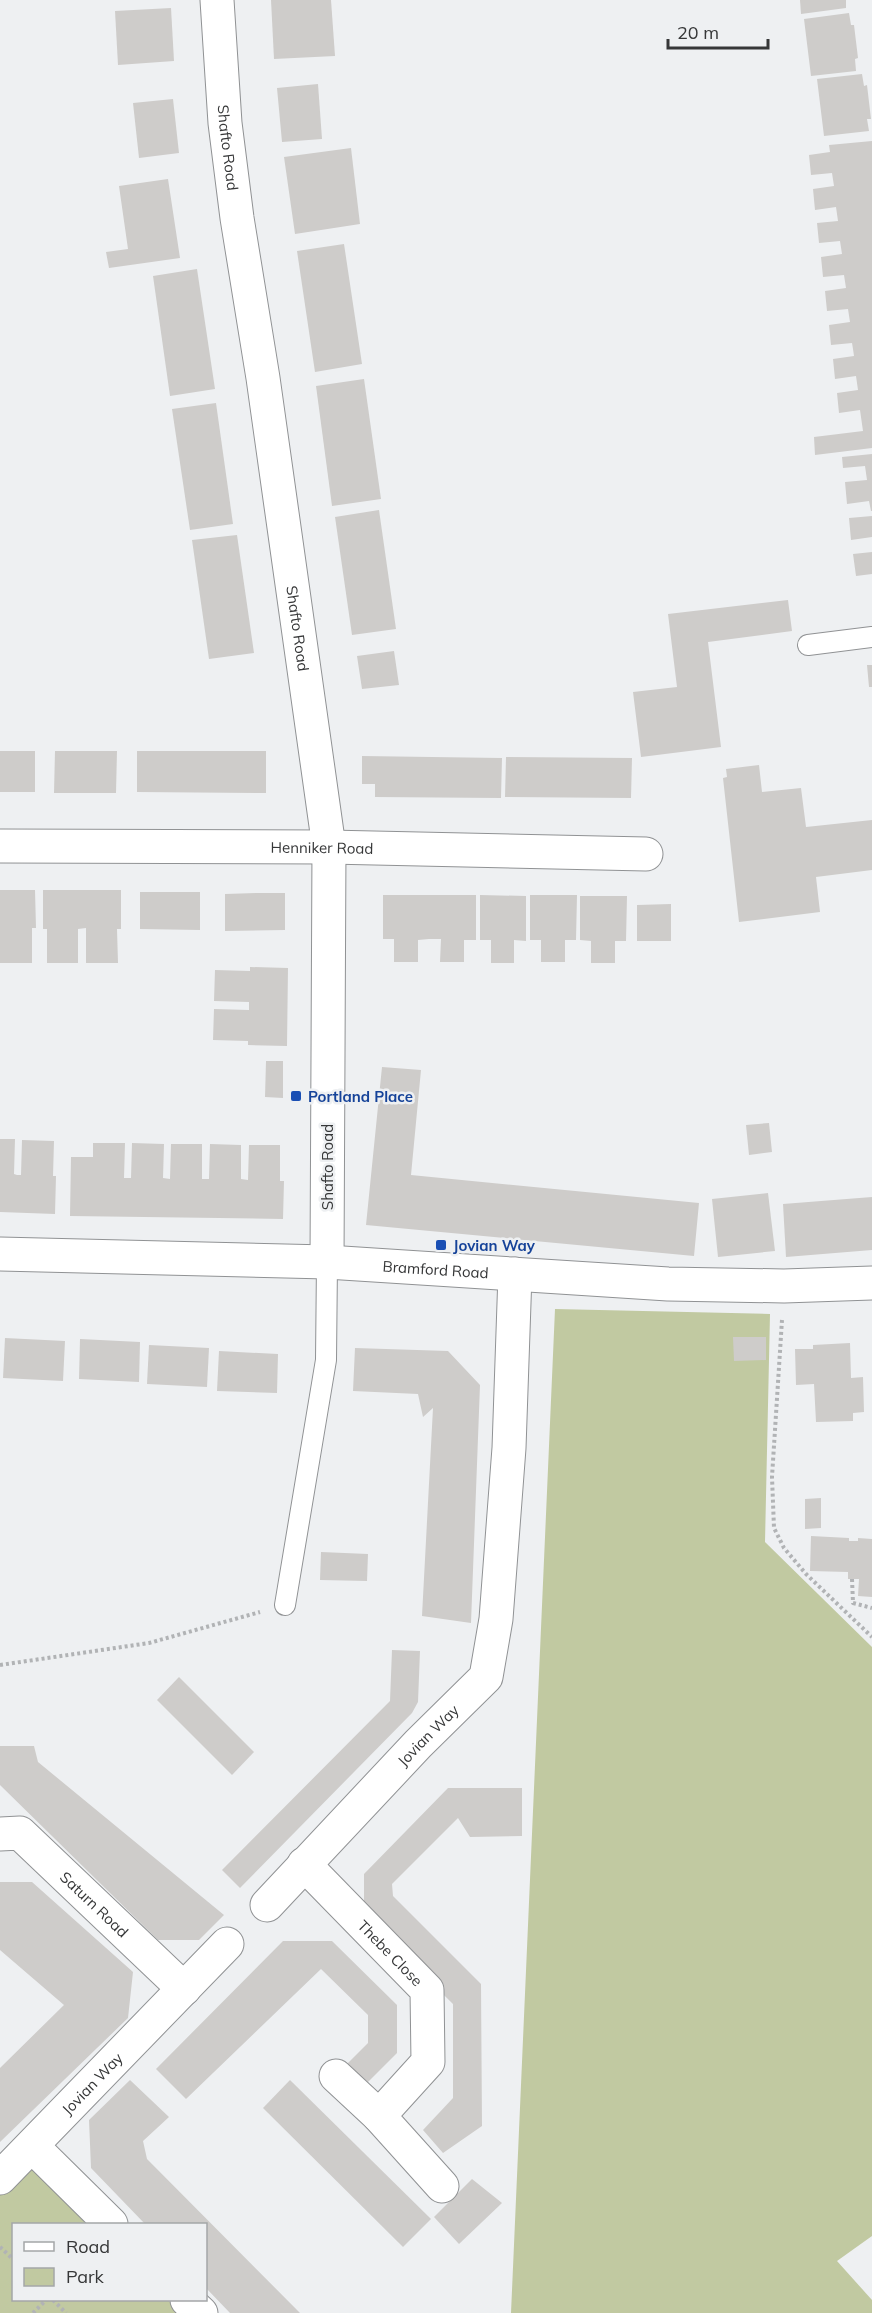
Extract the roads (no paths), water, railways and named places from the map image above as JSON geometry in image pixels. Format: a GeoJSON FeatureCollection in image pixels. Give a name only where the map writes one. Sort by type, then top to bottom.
{"type":"FeatureCollection","features":[{"type":"Feature","properties":{"kind":"street","name":"Shafto Road"},"geometry":{"type":"LineString","coordinates":[[217,0],[225,123],[237,218],[265,390],[329,847],[327,1262]]}},
{"type":"Feature","properties":{"kind":"street","name":"Henniker Road"},"geometry":{"type":"LineString","coordinates":[[0,846],[329,847],[646,854]]}},
{"type":"Feature","properties":{"kind":"street","name":"Bramford Road"},"geometry":{"type":"LineString","coordinates":[[0,1254],[327,1262],[668,1284],[784,1286],[872,1283]]}},
{"type":"Feature","properties":{"kind":"street","name":"Jovian Way"},"geometry":{"type":"LineString","coordinates":[[267,1905],[486,1677],[496,1619],[507,1470],[515,1274]]}},
{"type":"Feature","properties":{"kind":"street","name":"Saturn Road"},"geometry":{"type":"LineString","coordinates":[[0,1834],[20,1833],[184,1989]]}},
{"type":"Feature","properties":{"kind":"street","name":"Thebe Close"},"geometry":{"type":"LineString","coordinates":[[304,1864],[427,1990],[428,2062],[379,2116]]}},
{"type":"Feature","properties":{"kind":"street","name":"Jovian Way"},"geometry":{"type":"LineString","coordinates":[[0,2178],[33,2147],[227,1944]]}},
{"type":"Feature","properties":{"kind":"street"},"geometry":{"type":"LineString","coordinates":[[336,2076],[379,2116],[442,2186]]}},
{"type":"Feature","properties":{"kind":"street"},"geometry":{"type":"LineString","coordinates":[[33,2147],[110,2223]]}},
{"type":"Feature","properties":{"kind":"street"},"geometry":{"type":"LineString","coordinates":[[188,2301],[201,2313]]}},
{"type":"Feature","properties":{"kind":"lane"},"geometry":{"type":"LineString","coordinates":[[808,645],[872,637]]}},
{"type":"Feature","properties":{"kind":"lane"},"geometry":{"type":"LineString","coordinates":[[285,1605],[327,1360],[327,1262]]}},
{"type":"Feature","properties":{"kind":"place","name":"Portland Place"},"geometry":{"type":"Point","coordinates":[296,1096]}},
{"type":"Feature","properties":{"kind":"place","name":"Jovian Way"},"geometry":{"type":"Point","coordinates":[441,1245]}}]}
